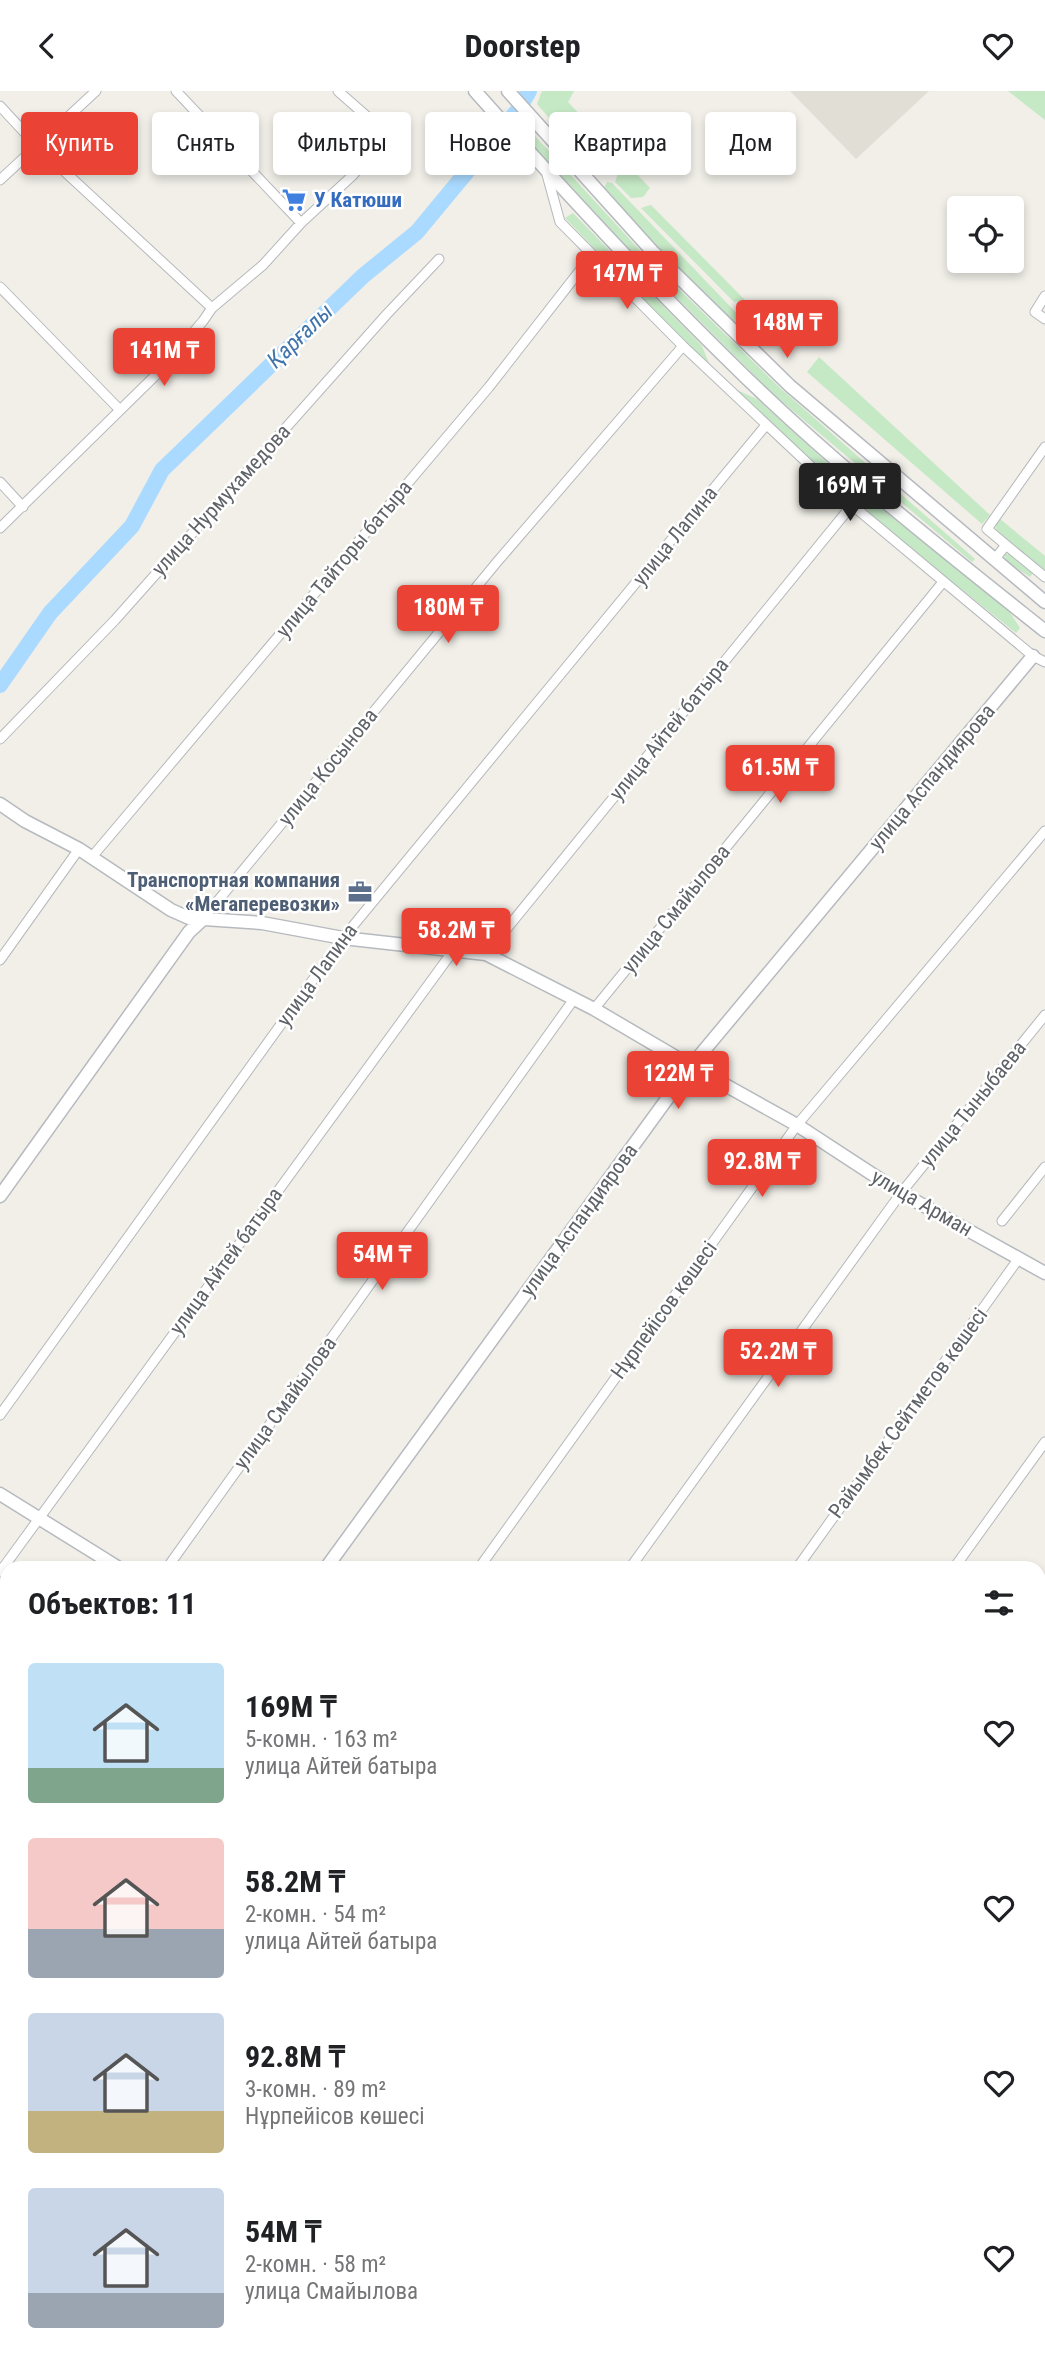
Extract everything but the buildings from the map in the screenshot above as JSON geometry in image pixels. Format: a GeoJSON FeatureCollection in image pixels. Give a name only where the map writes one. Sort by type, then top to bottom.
{"type":"FeatureCollection","features":[{"type":"Feature","properties":{"kind":"street"},"geometry":{"type":"LineString","coordinates":[[73,112],[96,91]]}},
{"type":"Feature","properties":{"kind":"street"},"geometry":{"type":"LineString","coordinates":[[176,91],[301,223]]}},
{"type":"Feature","properties":{"kind":"street"},"geometry":{"type":"LineString","coordinates":[[0,528],[164,367],[212,308],[263,265],[301,223],[352,176],[388,135],[338,91]]}},
{"type":"Feature","properties":{"kind":"street"},"geometry":{"type":"LineString","coordinates":[[475,91],[545,169],[726,358],[795,423],[933,541],[1045,631]]}},
{"type":"Feature","properties":{"kind":"street"},"geometry":{"type":"LineString","coordinates":[[511,94],[652,251],[790,386],[1045,602]]}},
{"type":"Feature","properties":{"kind":"street"},"geometry":{"type":"LineString","coordinates":[[0,106],[21,129]]}},
{"type":"Feature","properties":{"kind":"street"},"geometry":{"type":"LineString","coordinates":[[0,180],[21,161]]}},
{"type":"Feature","properties":{"kind":"street"},"geometry":{"type":"LineString","coordinates":[[545,169],[561,222],[683,346],[852,505],[1032,656],[1045,662]]}},
{"type":"Feature","properties":{"kind":"street"},"geometry":{"type":"LineString","coordinates":[[68,175],[212,308]]}},
{"type":"Feature","properties":{"kind":"street","name":"улица Тайторы батыра"},"geometry":{"type":"LineString","coordinates":[[91,858],[489,387],[592,255]]}},
{"type":"Feature","properties":{"kind":"street","name":"улица Нурмухамедова"},"geometry":{"type":"LineString","coordinates":[[0,739],[115,620],[439,259]]}},
{"type":"Feature","properties":{"kind":"street"},"geometry":{"type":"LineString","coordinates":[[0,287],[120,410]]}},
{"type":"Feature","properties":{"kind":"street"},"geometry":{"type":"LineString","coordinates":[[1045,296],[1035,311],[1045,319]]}},
{"type":"Feature","properties":{"kind":"street","name":"улица Косынова"},"geometry":{"type":"LineString","coordinates":[[0,1196],[189,932],[202,920],[497,562],[683,346]]}},
{"type":"Feature","properties":{"kind":"street","name":"улица Лапина"},"geometry":{"type":"LineString","coordinates":[[0,1415],[343,938],[766,425]]}},
{"type":"Feature","properties":{"kind":"street"},"geometry":{"type":"LineString","coordinates":[[1045,447],[987,529],[1045,577]]}},
{"type":"Feature","properties":{"kind":"street"},"geometry":{"type":"LineString","coordinates":[[0,482],[23,507]]}},
{"type":"Feature","properties":{"kind":"street","name":"улица Айтей батыра"},"geometry":{"type":"LineString","coordinates":[[486,954],[852,505]]}},
{"type":"Feature","properties":{"kind":"street"},"geometry":{"type":"LineString","coordinates":[[994,560],[1006,545]]}},
{"type":"Feature","properties":{"kind":"street","name":"улица Смайылова"},"geometry":{"type":"LineString","coordinates":[[594,1009],[943,582]]}},
{"type":"Feature","properties":{"kind":"street","name":"улица Аспандиярова"},"geometry":{"type":"LineString","coordinates":[[331,1561],[691,1066],[1032,656]]}},
{"type":"Feature","properties":{"kind":"street","name":"улица Арман"},"geometry":{"type":"LineString","coordinates":[[0,804],[25,821],[79,849],[171,910],[189,918],[262,923],[343,938],[486,954],[594,1009],[797,1125],[901,1193],[1045,1273]]}},
{"type":"Feature","properties":{"kind":"street","name":"Нұрпейісов көшесі"},"geometry":{"type":"LineString","coordinates":[[484,1561],[797,1125],[1045,831]]}},
{"type":"Feature","properties":{"kind":"street"},"geometry":{"type":"LineString","coordinates":[[0,960],[79,849]]}},
{"type":"Feature","properties":{"kind":"street","name":"улица Айтей батыра"},"geometry":{"type":"LineString","coordinates":[[7,1561],[453,951]]}},
{"type":"Feature","properties":{"kind":"street","name":"улица Смайылова"},"geometry":{"type":"LineString","coordinates":[[172,1561],[574,999]]}},
{"type":"Feature","properties":{"kind":"street","name":"улица Тыныбаева"},"geometry":{"type":"LineString","coordinates":[[635,1561],[901,1193],[1045,1015]]}},
{"type":"Feature","properties":{"kind":"street"},"geometry":{"type":"LineString","coordinates":[[1003,1221],[1045,1167]]}},
{"type":"Feature","properties":{"kind":"street","name":"Райымбек Сейтметов көшесі"},"geometry":{"type":"LineString","coordinates":[[802,1561],[1019,1258]]}},
{"type":"Feature","properties":{"kind":"street"},"geometry":{"type":"LineString","coordinates":[[959,1561],[1045,1443]]}},
{"type":"Feature","properties":{"kind":"street"},"geometry":{"type":"LineString","coordinates":[[0,1494],[108,1561]]}},
{"type":"Feature","properties":{"kind":"shaded area"},"geometry":{"type":"Polygon","coordinates":[[[790,91],[929,91],[856,159],[790,91]]]}},
{"type":"Feature","properties":{"kind":"green space"},"geometry":{"type":"Polygon","coordinates":[[[542,91],[574,91],[568,102],[578,112],[549,112],[549,118],[537,104],[542,91]]]}},
{"type":"Feature","properties":{"kind":"green space"},"geometry":{"type":"Polygon","coordinates":[[[1008,91],[1045,91],[1045,120],[1008,91]]]}},
{"type":"Feature","properties":{"kind":"green space"},"geometry":{"type":"Polygon","coordinates":[[[535,136],[549,151],[549,162],[535,147],[535,136]]]}},
{"type":"Feature","properties":{"kind":"green space"},"geometry":{"type":"Polygon","coordinates":[[[561,175],[571,175],[645,256],[780,388],[975,559],[972,562],[773,394],[639,260],[561,175]]]}},
{"type":"Feature","properties":{"kind":"green space"},"geometry":{"type":"Polygon","coordinates":[[[618,175],[638,175],[650,188],[643,197],[631,198],[615,182],[618,175]]]}},
{"type":"Feature","properties":{"kind":"green space"},"geometry":{"type":"Polygon","coordinates":[[[607,182],[612,183],[746,323],[744,326],[724,315],[603,190],[607,182]]]}},
{"type":"Feature","properties":{"kind":"green space"},"geometry":{"type":"Polygon","coordinates":[[[651,205],[745,300],[734,302],[641,208],[651,205]]]}},
{"type":"Feature","properties":{"kind":"green space"},"geometry":{"type":"Polygon","coordinates":[[[573,213],[702,346],[709,363],[686,344],[565,218],[573,213]]]}},
{"type":"Feature","properties":{"kind":"green space"},"geometry":{"type":"Polygon","coordinates":[[[819,357],[990,515],[982,524],[807,372],[819,357]]]}},
{"type":"Feature","properties":{"kind":"green space"},"geometry":{"type":"Polygon","coordinates":[[[737,390],[757,399],[847,481],[1009,611],[1020,628],[1016,633],[899,539],[735,392],[737,390]]]}},
{"type":"Feature","properties":{"kind":"green space"},"geometry":{"type":"Polygon","coordinates":[[[1000,519],[1045,556],[1045,571],[996,531],[1000,519]]]}},
{"type":"Feature","properties":{"kind":"green space"},"geometry":{"type":"Polygon","coordinates":[[[1010,554],[1033,573],[1030,577],[1007,562],[1004,555],[1010,554]]]}},
{"type":"Feature","properties":{"kind":"waterway","name":"Қарғалы"},"geometry":{"type":"LineString","coordinates":[[0,685],[50,613],[132,526],[162,470],[363,276],[417,232],[518,110],[529,91]]}},
{"type":"Feature","properties":{"kind":"place","name":"У Катюши"},"geometry":{"type":"Point","coordinates":[294,200]}},
{"type":"Feature","properties":{"kind":"place","name":"Транспортная компания «Мегаперевозки»"},"geometry":{"type":"Point","coordinates":[360,892]}}]}
